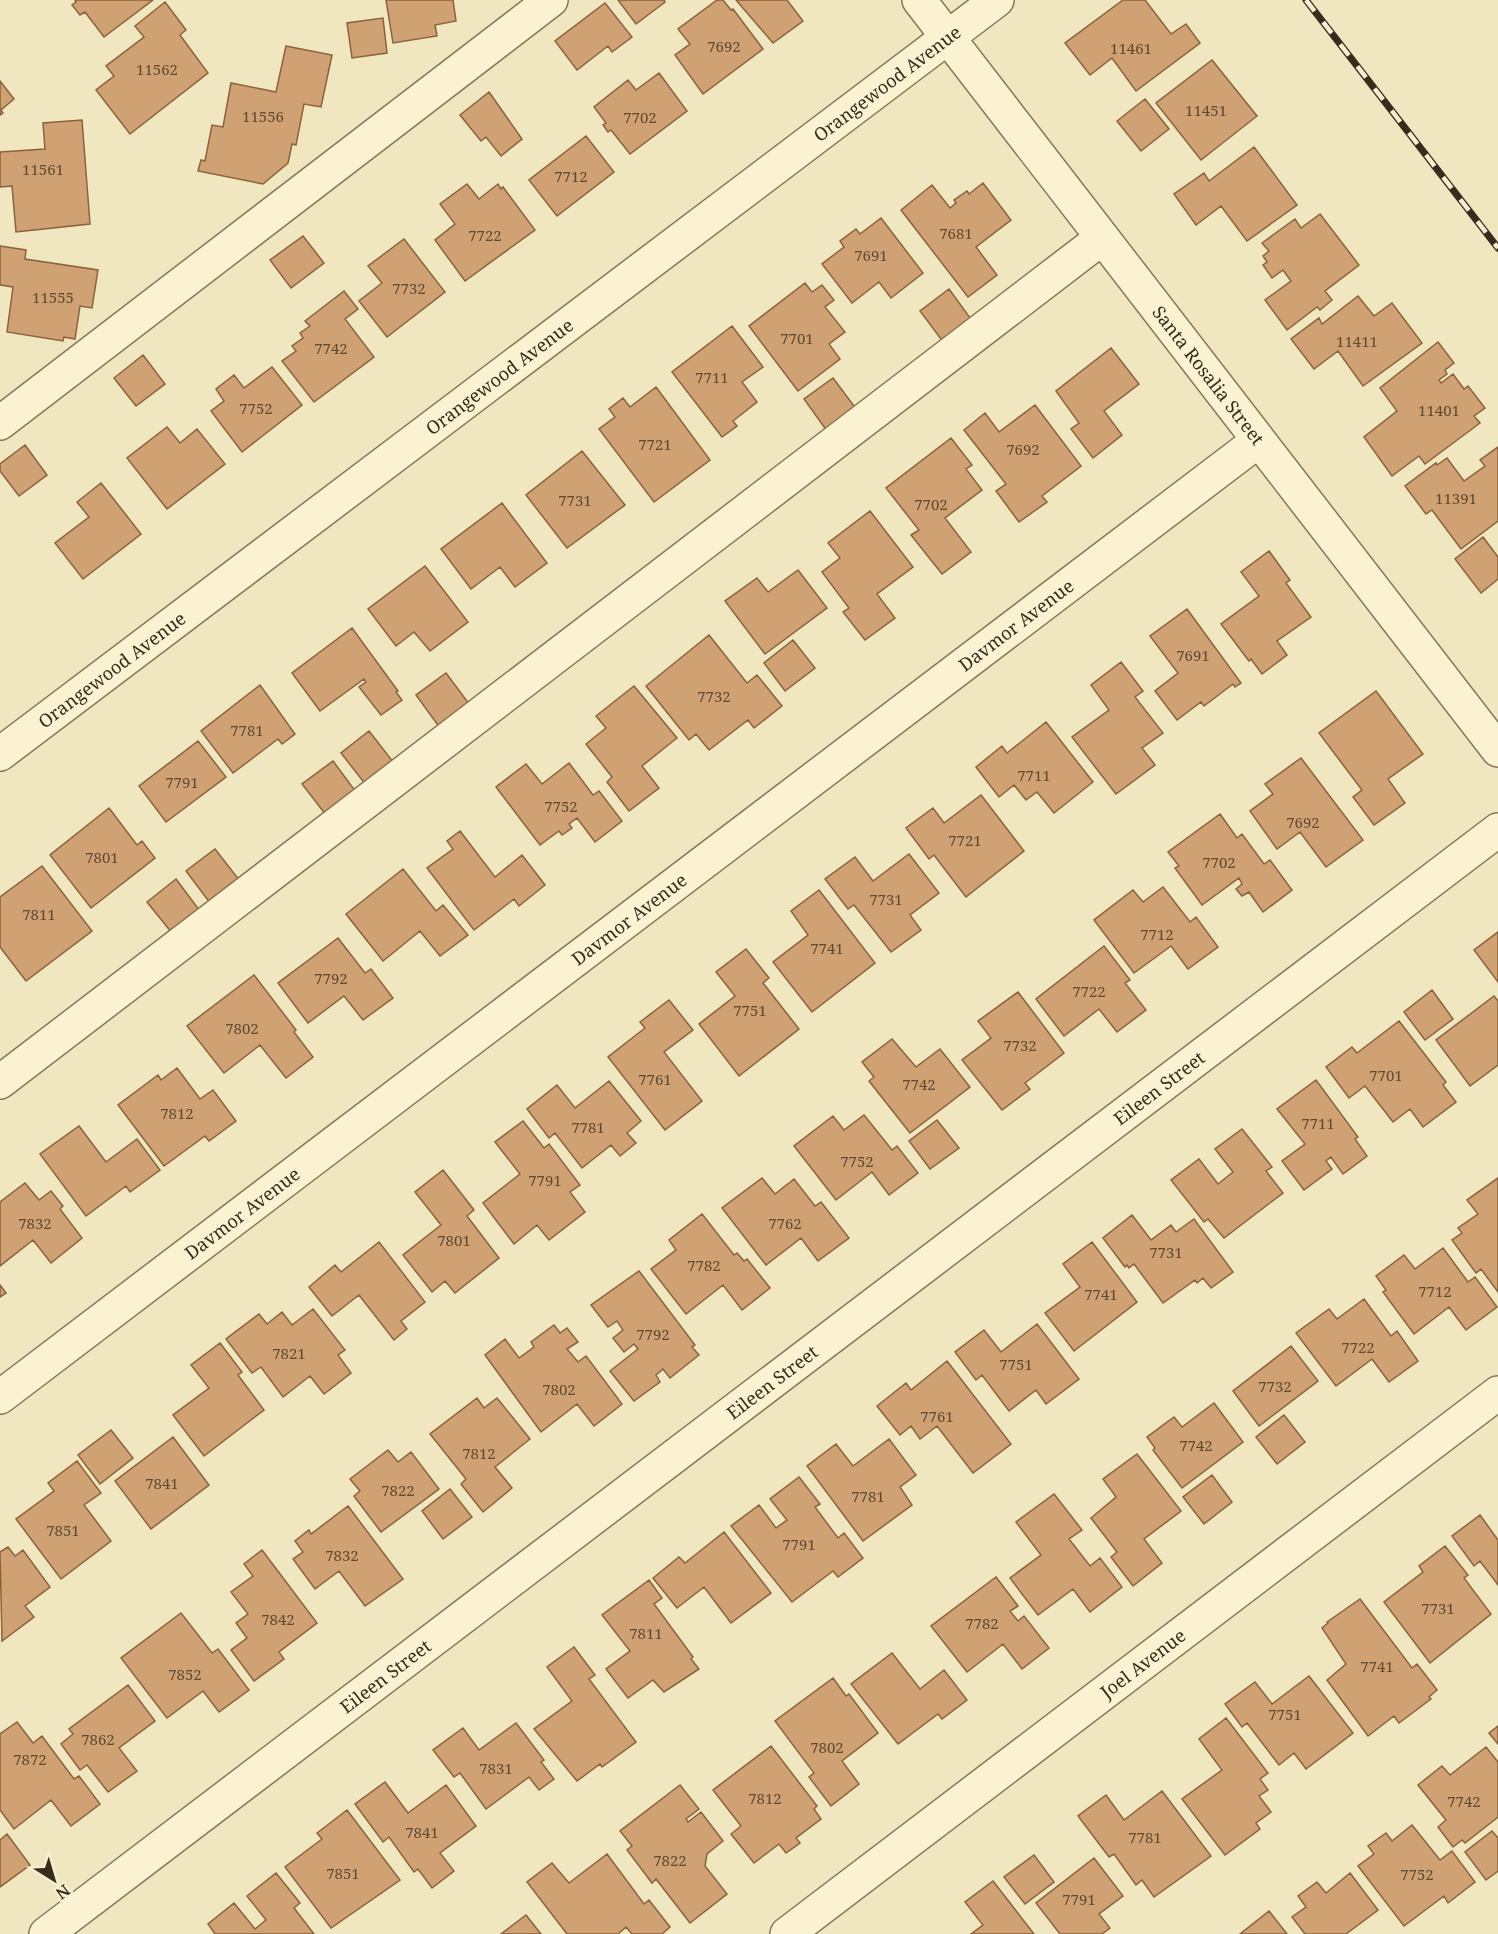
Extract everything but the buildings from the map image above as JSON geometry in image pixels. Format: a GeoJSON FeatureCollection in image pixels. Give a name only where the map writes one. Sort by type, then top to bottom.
{"type":"FeatureCollection","features":[{"type":"Feature","properties":{"kind":"street"},"geometry":{"type":"LineString","coordinates":[[0,423],[551,0]]}},
{"type":"Feature","properties":{"kind":"street","name":"Santa Rosalia Street"},"geometry":{"type":"LineString","coordinates":[[918,0],[1498,750]]}},
{"type":"Feature","properties":{"kind":"street","name":"Orangewood Avenue"},"geometry":{"type":"LineString","coordinates":[[0,754],[998,0]]}},
{"type":"Feature","properties":{"kind":"street"},"geometry":{"type":"LineString","coordinates":[[0,1082],[1102,238]]}},
{"type":"Feature","properties":{"kind":"street","name":"Davmor Avenue"},"geometry":{"type":"LineString","coordinates":[[0,1397],[1258,441]]}},
{"type":"Feature","properties":{"kind":"street","name":"Eileen Street"},"geometry":{"type":"LineString","coordinates":[[46,1934],[1498,830]]}},
{"type":"Feature","properties":{"kind":"street","name":"Joel Avenue"},"geometry":{"type":"LineString","coordinates":[[787,1934],[1498,1393]]}},
{"type":"Feature","properties":{"kind":"railway"},"geometry":{"type":"LineString","coordinates":[[1306,0],[1498,248]]}}]}
